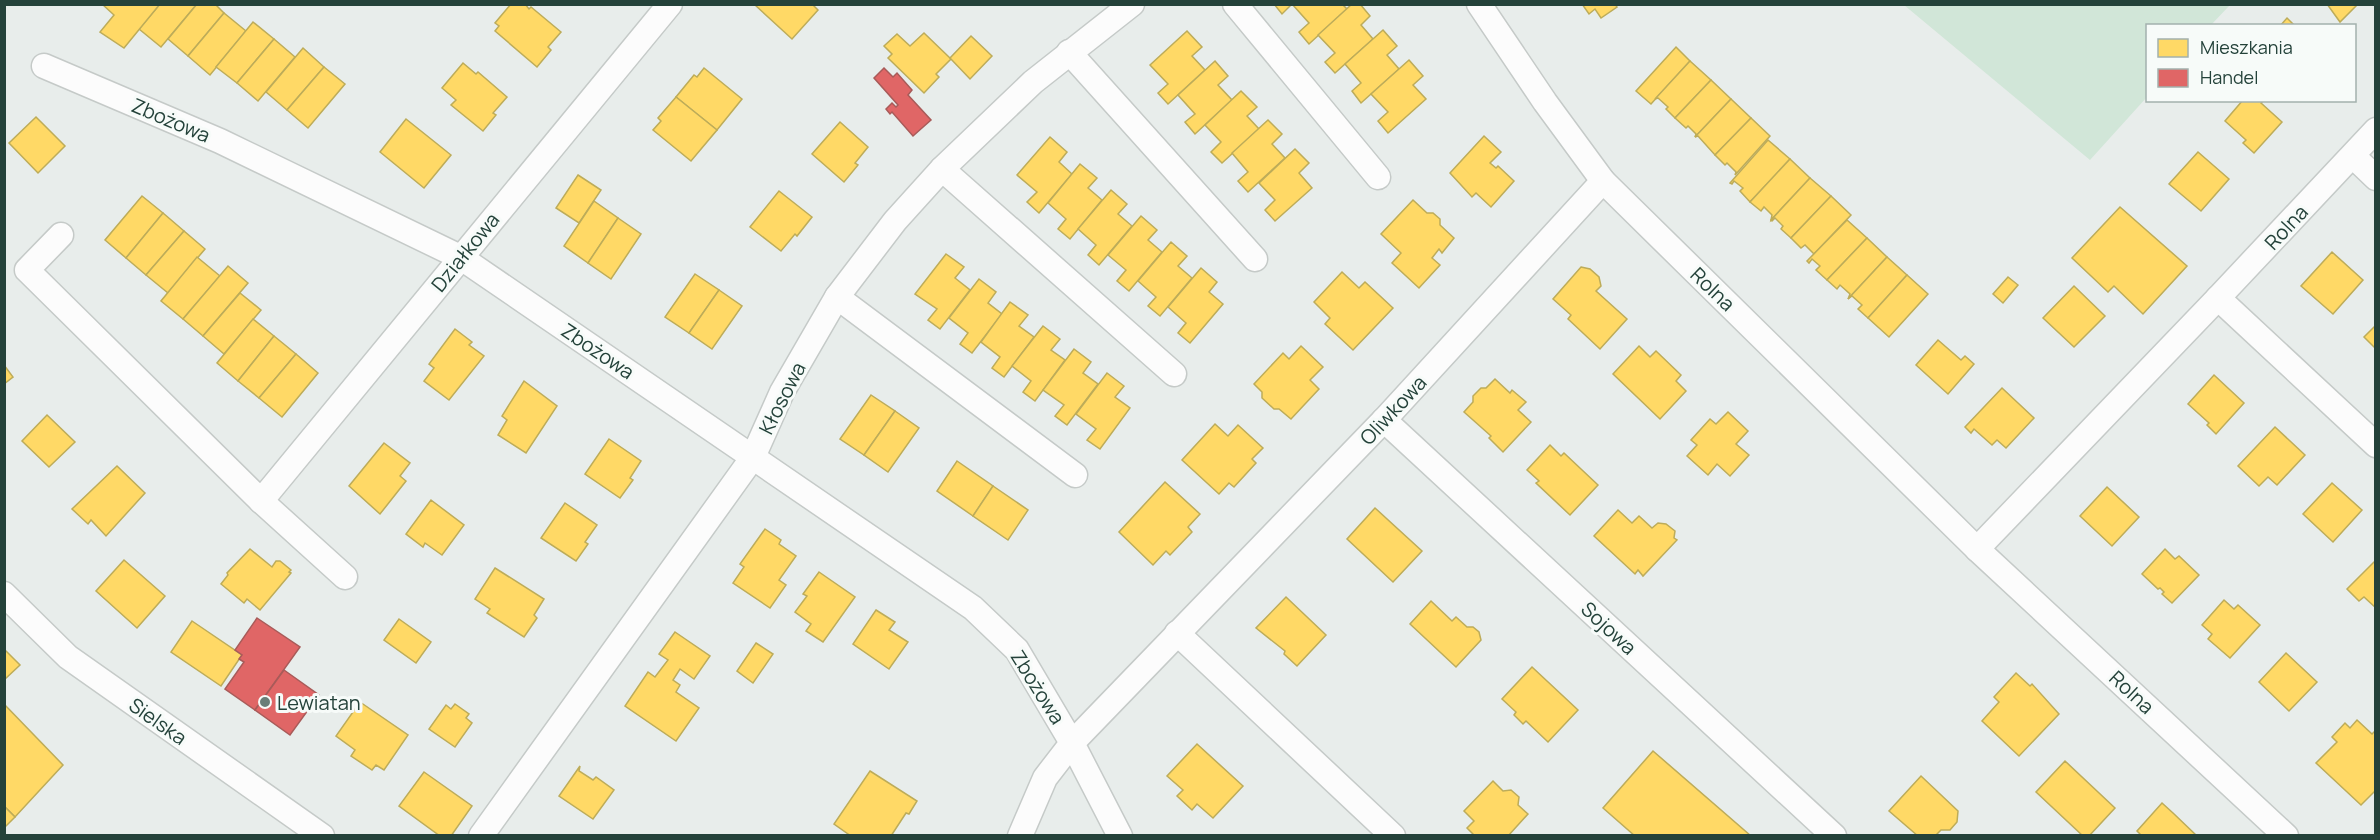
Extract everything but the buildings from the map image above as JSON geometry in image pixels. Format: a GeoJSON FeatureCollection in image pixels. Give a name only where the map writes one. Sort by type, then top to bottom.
{"type":"FeatureCollection","features":[{"type":"Feature","properties":{"kind":"street","name":"Działkowa"},"geometry":{"type":"LineString","coordinates":[[261,501],[670,4]]}},
{"type":"Feature","properties":{"kind":"street","name":"Kłosowa"},"geometry":{"type":"LineString","coordinates":[[481,836],[753,457],[783,392],[837,297],[895,220],[942,169],[1033,82],[1132,4]]}},
{"type":"Feature","properties":{"kind":"street"},"geometry":{"type":"LineString","coordinates":[[1234,4],[1378,177]]}},
{"type":"Feature","properties":{"kind":"street","name":"Rolna"},"geometry":{"type":"LineString","coordinates":[[1479,4],[1545,102],[1603,182],[1977,549],[2286,836]]}},
{"type":"Feature","properties":{"kind":"street"},"geometry":{"type":"LineString","coordinates":[[1069,52],[1255,259]]}},
{"type":"Feature","properties":{"kind":"street","name":"Zbożowa"},"geometry":{"type":"LineString","coordinates":[[44,66],[220,141],[460,257],[973,608],[1017,650],[1072,743],[1120,836]]}},
{"type":"Feature","properties":{"kind":"street","name":"Rolna"},"geometry":{"type":"LineString","coordinates":[[1977,549],[2376,130]]}},
{"type":"Feature","properties":{"kind":"street"},"geometry":{"type":"LineString","coordinates":[[2353,156],[2376,178]]}},
{"type":"Feature","properties":{"kind":"street"},"geometry":{"type":"LineString","coordinates":[[942,169],[1174,374]]}},
{"type":"Feature","properties":{"kind":"street","name":"Oliwkowa"},"geometry":{"type":"LineString","coordinates":[[1072,743],[1384,420],[1603,182]]}},
{"type":"Feature","properties":{"kind":"street"},"geometry":{"type":"LineString","coordinates":[[61,235],[27,270],[261,501],[345,577]]}},
{"type":"Feature","properties":{"kind":"street"},"geometry":{"type":"LineString","coordinates":[[837,297],[1075,475]]}},
{"type":"Feature","properties":{"kind":"street"},"geometry":{"type":"LineString","coordinates":[[2218,298],[2376,445]]}},
{"type":"Feature","properties":{"kind":"street","name":"Sojowa"},"geometry":{"type":"LineString","coordinates":[[1384,420],[1834,836]]}},
{"type":"Feature","properties":{"kind":"street","name":"Sielska"},"geometry":{"type":"LineString","coordinates":[[4,594],[68,657],[322,836]]}},
{"type":"Feature","properties":{"kind":"street"},"geometry":{"type":"LineString","coordinates":[[1177,633],[1393,836]]}},
{"type":"Feature","properties":{"kind":"street","name":"Zbożowa"},"geometry":{"type":"LineString","coordinates":[[1020,836],[1045,778],[1072,743]]}},
{"type":"Feature","properties":{"kind":"green space"},"geometry":{"type":"Polygon","coordinates":[[[1904,5],[2230,5],[2212,24],[2146,24],[2146,98],[2090,160],[1904,5]]]}},
{"type":"Feature","properties":{"kind":"place","name":"Lewiatan"},"geometry":{"type":"Point","coordinates":[265,702]}}]}
